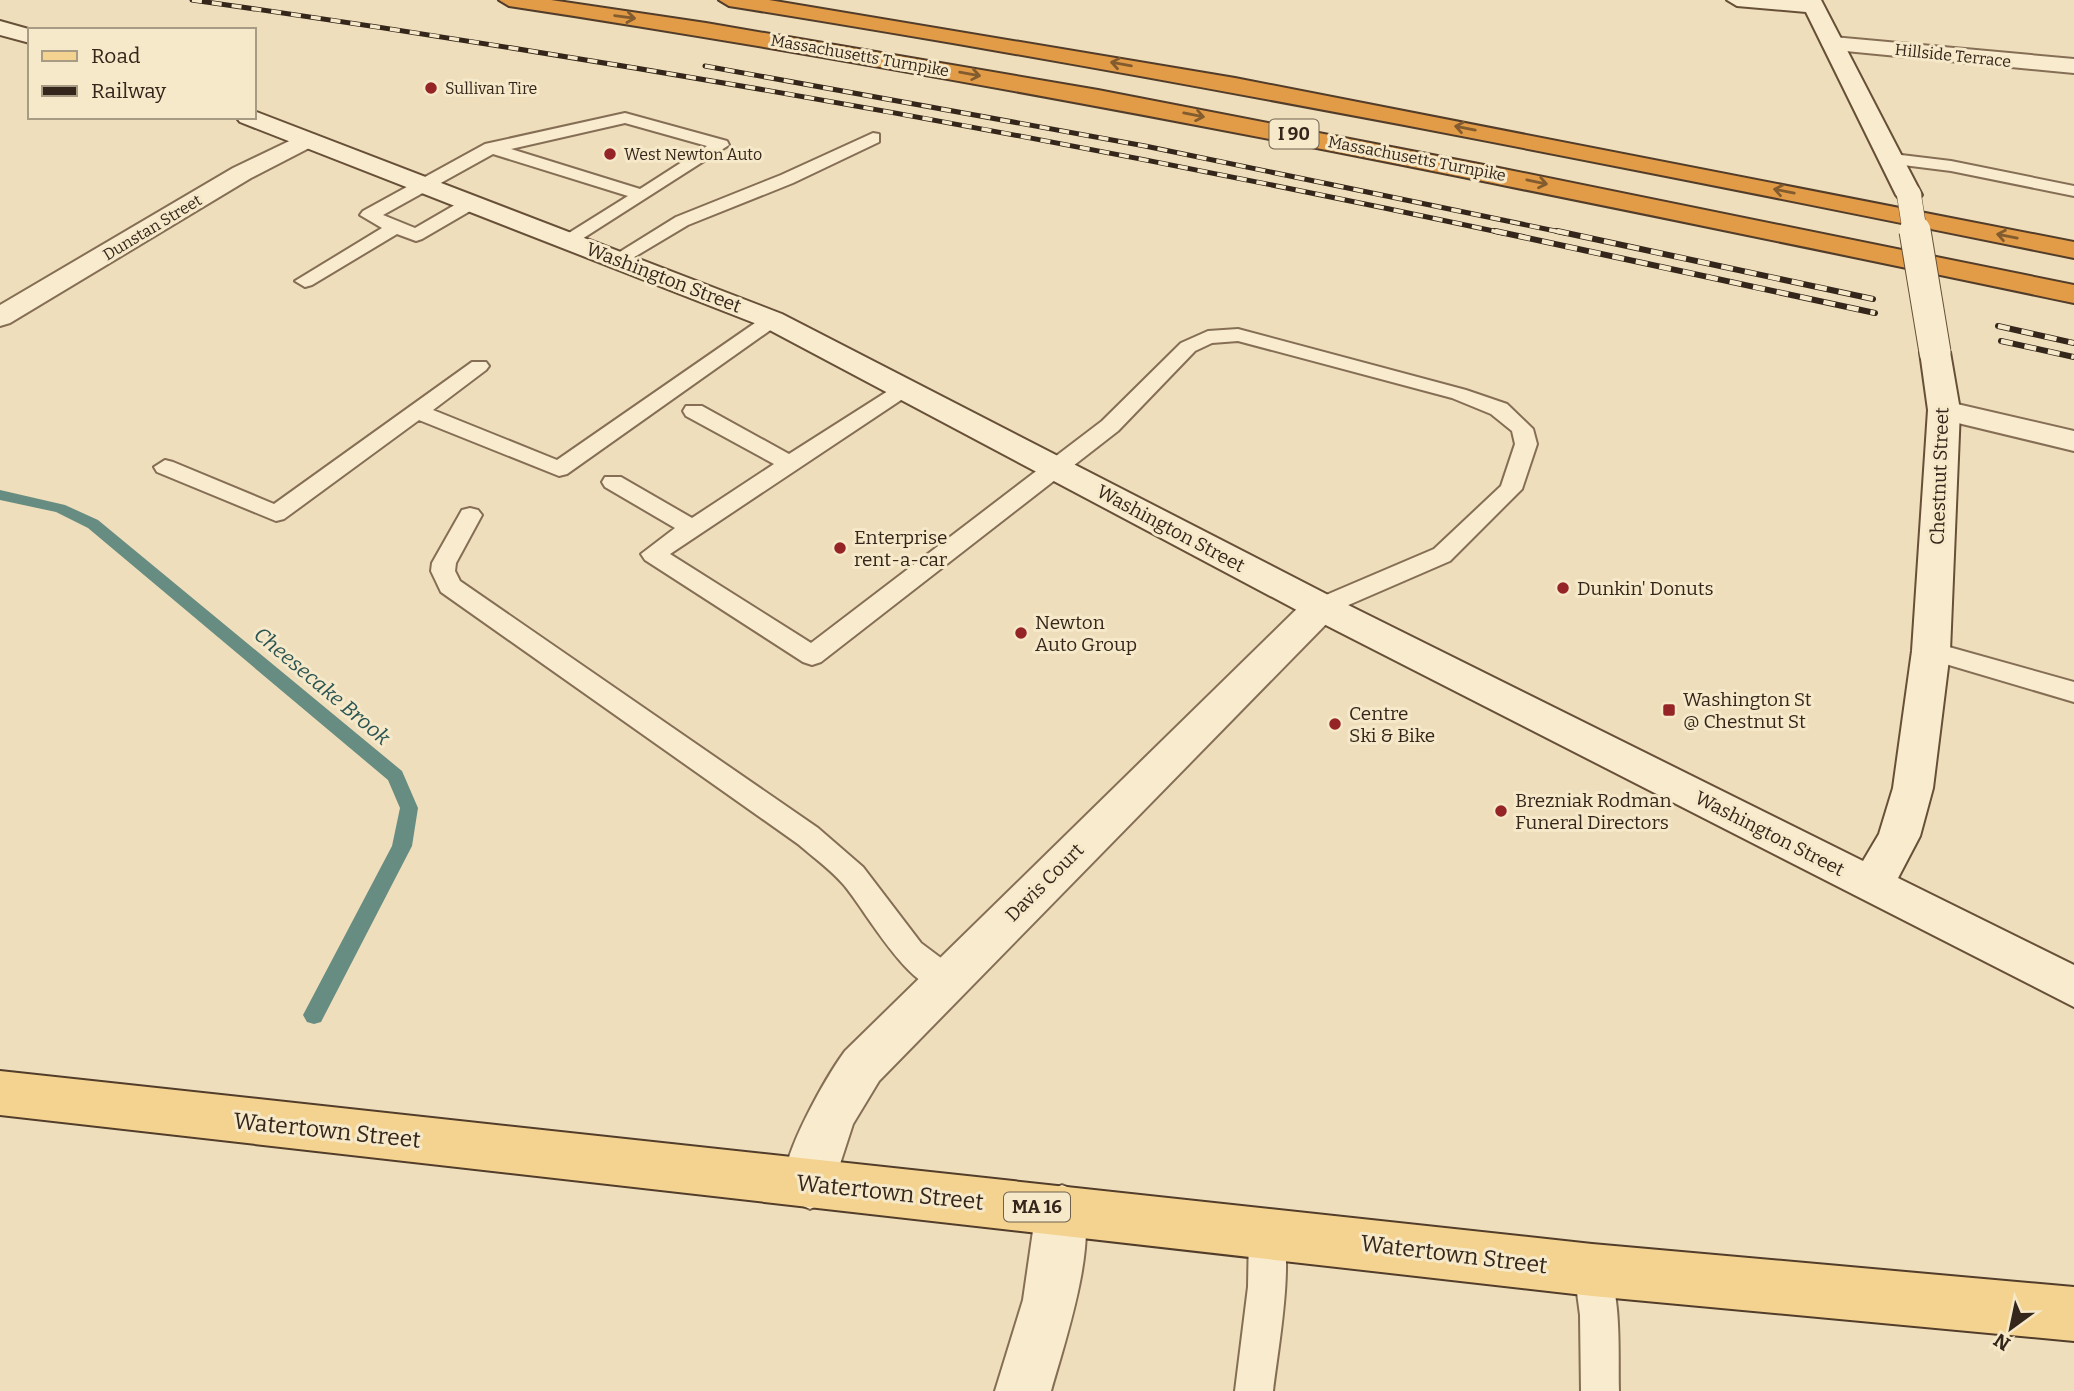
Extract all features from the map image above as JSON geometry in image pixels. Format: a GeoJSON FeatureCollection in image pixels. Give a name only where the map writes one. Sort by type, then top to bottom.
{"type":"FeatureCollection","features":[{"type":"Feature","properties":{"kind":"highway","name":"Massachusetts Turnpike"},"geometry":{"type":"LineString","coordinates":[[509,0],[772,40],[1223,120],[1529,180],[2074,294]]}},
{"type":"Feature","properties":{"kind":"highway","name":"Massachusetts Turnpike"},"geometry":{"type":"LineString","coordinates":[[729,0],[1033,49],[1370,110],[2074,250]]}},
{"type":"Feature","properties":{"kind":"main road"},"geometry":{"type":"LineString","coordinates":[[1737,0],[1812,3]]}},
{"type":"Feature","properties":{"kind":"main road","name":"Chestnut Street"},"geometry":{"type":"LineString","coordinates":[[1812,3],[1909,195],[1944,410],[1931,651],[1913,788],[1899,835],[1872,885]]}},
{"type":"Feature","properties":{"kind":"main road"},"geometry":{"type":"LineString","coordinates":[[0,28],[28,35]]}},
{"type":"Feature","properties":{"kind":"main road","name":"Hillside Terrace"},"geometry":{"type":"LineString","coordinates":[[1833,44],[2074,66]]}},
{"type":"Feature","properties":{"kind":"main road","name":"Washington Street"},"geometry":{"type":"LineString","coordinates":[[253,119],[422,186],[618,258],[772,320],[1321,607],[2074,987]]}},
{"type":"Feature","properties":{"kind":"main road","name":"Dunstan Street"},"geometry":{"type":"LineString","coordinates":[[0,317],[242,173],[306,141]]}},
{"type":"Feature","properties":{"kind":"main road"},"geometry":{"type":"LineString","coordinates":[[1944,410],[2074,441]]}},
{"type":"Feature","properties":{"kind":"main road","name":"Davis Court"},"geometry":{"type":"LineString","coordinates":[[810,1184],[824,1130],[843,1091],[862,1066],[1321,607]]}},
{"type":"Feature","properties":{"kind":"main road","name":"Watertown Street"},"geometry":{"type":"LineString","coordinates":[[0,1093],[1592,1270],[2074,1314]]}},
{"type":"Feature","properties":{"kind":"main road"},"geometry":{"type":"LineString","coordinates":[[1023,1391],[1050,1300],[1062,1210]]}},
{"type":"Feature","properties":{"kind":"lane"},"geometry":{"type":"LineString","coordinates":[[471,203],[416,235],[369,215],[491,148],[625,118],[721,145],[570,240]]}},
{"type":"Feature","properties":{"kind":"lane"},"geometry":{"type":"LineString","coordinates":[[618,258],[682,221],[787,179],[873,138]]}},
{"type":"Feature","properties":{"kind":"lane"},"geometry":{"type":"LineString","coordinates":[[491,148],[642,195]]}},
{"type":"Feature","properties":{"kind":"lane"},"geometry":{"type":"LineString","coordinates":[[1893,159],[1951,166],[2074,191]]}},
{"type":"Feature","properties":{"kind":"lane"},"geometry":{"type":"LineString","coordinates":[[305,281],[396,227]]}},
{"type":"Feature","properties":{"kind":"lane"},"geometry":{"type":"LineString","coordinates":[[417,411],[559,469],[772,320]]}},
{"type":"Feature","properties":{"kind":"lane"},"geometry":{"type":"LineString","coordinates":[[906,388],[653,554],[812,656],[1110,426],[1188,347],[1208,337],[1238,335],[1459,394],[1499,409],[1522,429],[1526,444],[1511,489],[1442,555],[1321,607]]}},
{"type":"Feature","properties":{"kind":"lane"},"geometry":{"type":"LineString","coordinates":[[165,467],[276,514],[479,366]]}},
{"type":"Feature","properties":{"kind":"lane"},"geometry":{"type":"LineString","coordinates":[[694,411],[790,464]]}},
{"type":"Feature","properties":{"kind":"lane"},"geometry":{"type":"LineString","coordinates":[[613,482],[692,528]]}},
{"type":"Feature","properties":{"kind":"lane"},"geometry":{"type":"LineString","coordinates":[[470,515],[444,563],[443,571],[450,586],[808,836],[852,875],[910,952],[946,980]]}},
{"type":"Feature","properties":{"kind":"lane"},"geometry":{"type":"LineString","coordinates":[[1931,651],[2074,692]]}},
{"type":"Feature","properties":{"kind":"lane"},"geometry":{"type":"LineString","coordinates":[[1254,1391],[1266,1287],[1267,1233]]}},
{"type":"Feature","properties":{"kind":"lane"},"geometry":{"type":"LineString","coordinates":[[1592,1270],[1598,1315],[1600,1391]]}},
{"type":"Feature","properties":{"kind":"waterway","name":"Cheesecake Brook"},"geometry":{"type":"LineString","coordinates":[[0,495],[60,508],[93,524],[395,776],[409,808],[402,846],[314,1015]]}},
{"type":"Feature","properties":{"kind":"railway"},"geometry":{"type":"LineString","coordinates":[[192,0],[521,49],[849,105],[1177,166],[1503,233]]}},
{"type":"Feature","properties":{"kind":"railway"},"geometry":{"type":"LineString","coordinates":[[705,66],[1145,146],[1565,233]]}},
{"type":"Feature","properties":{"kind":"railway"},"geometry":{"type":"LineString","coordinates":[[1495,231],[1875,313]]}},
{"type":"Feature","properties":{"kind":"railway"},"geometry":{"type":"LineString","coordinates":[[1557,231],[1873,299]]}},
{"type":"Feature","properties":{"kind":"railway"},"geometry":{"type":"LineString","coordinates":[[1998,326],[2074,343]]}},
{"type":"Feature","properties":{"kind":"railway"},"geometry":{"type":"LineString","coordinates":[[2001,341],[2074,357]]}},
{"type":"Feature","properties":{"kind":"place","name":"Sullivan Tire"},"geometry":{"type":"Point","coordinates":[431,88]}},
{"type":"Feature","properties":{"kind":"place","name":"West Newton Auto"},"geometry":{"type":"Point","coordinates":[610,154]}},
{"type":"Feature","properties":{"kind":"place","name":"Enterprise rent-a-car"},"geometry":{"type":"Point","coordinates":[840,548]}},
{"type":"Feature","properties":{"kind":"place","name":"Dunkin' Donuts"},"geometry":{"type":"Point","coordinates":[1563,588]}},
{"type":"Feature","properties":{"kind":"place","name":"Newton Auto Group"},"geometry":{"type":"Point","coordinates":[1021,633]}},
{"type":"Feature","properties":{"kind":"place","name":"Washington St @ Chestnut St"},"geometry":{"type":"Point","coordinates":[1669,710]}},
{"type":"Feature","properties":{"kind":"place","name":"Centre Ski & Bike"},"geometry":{"type":"Point","coordinates":[1335,724]}},
{"type":"Feature","properties":{"kind":"place","name":"Brezniak Rodman Funeral Directors"},"geometry":{"type":"Point","coordinates":[1501,811]}}]}
